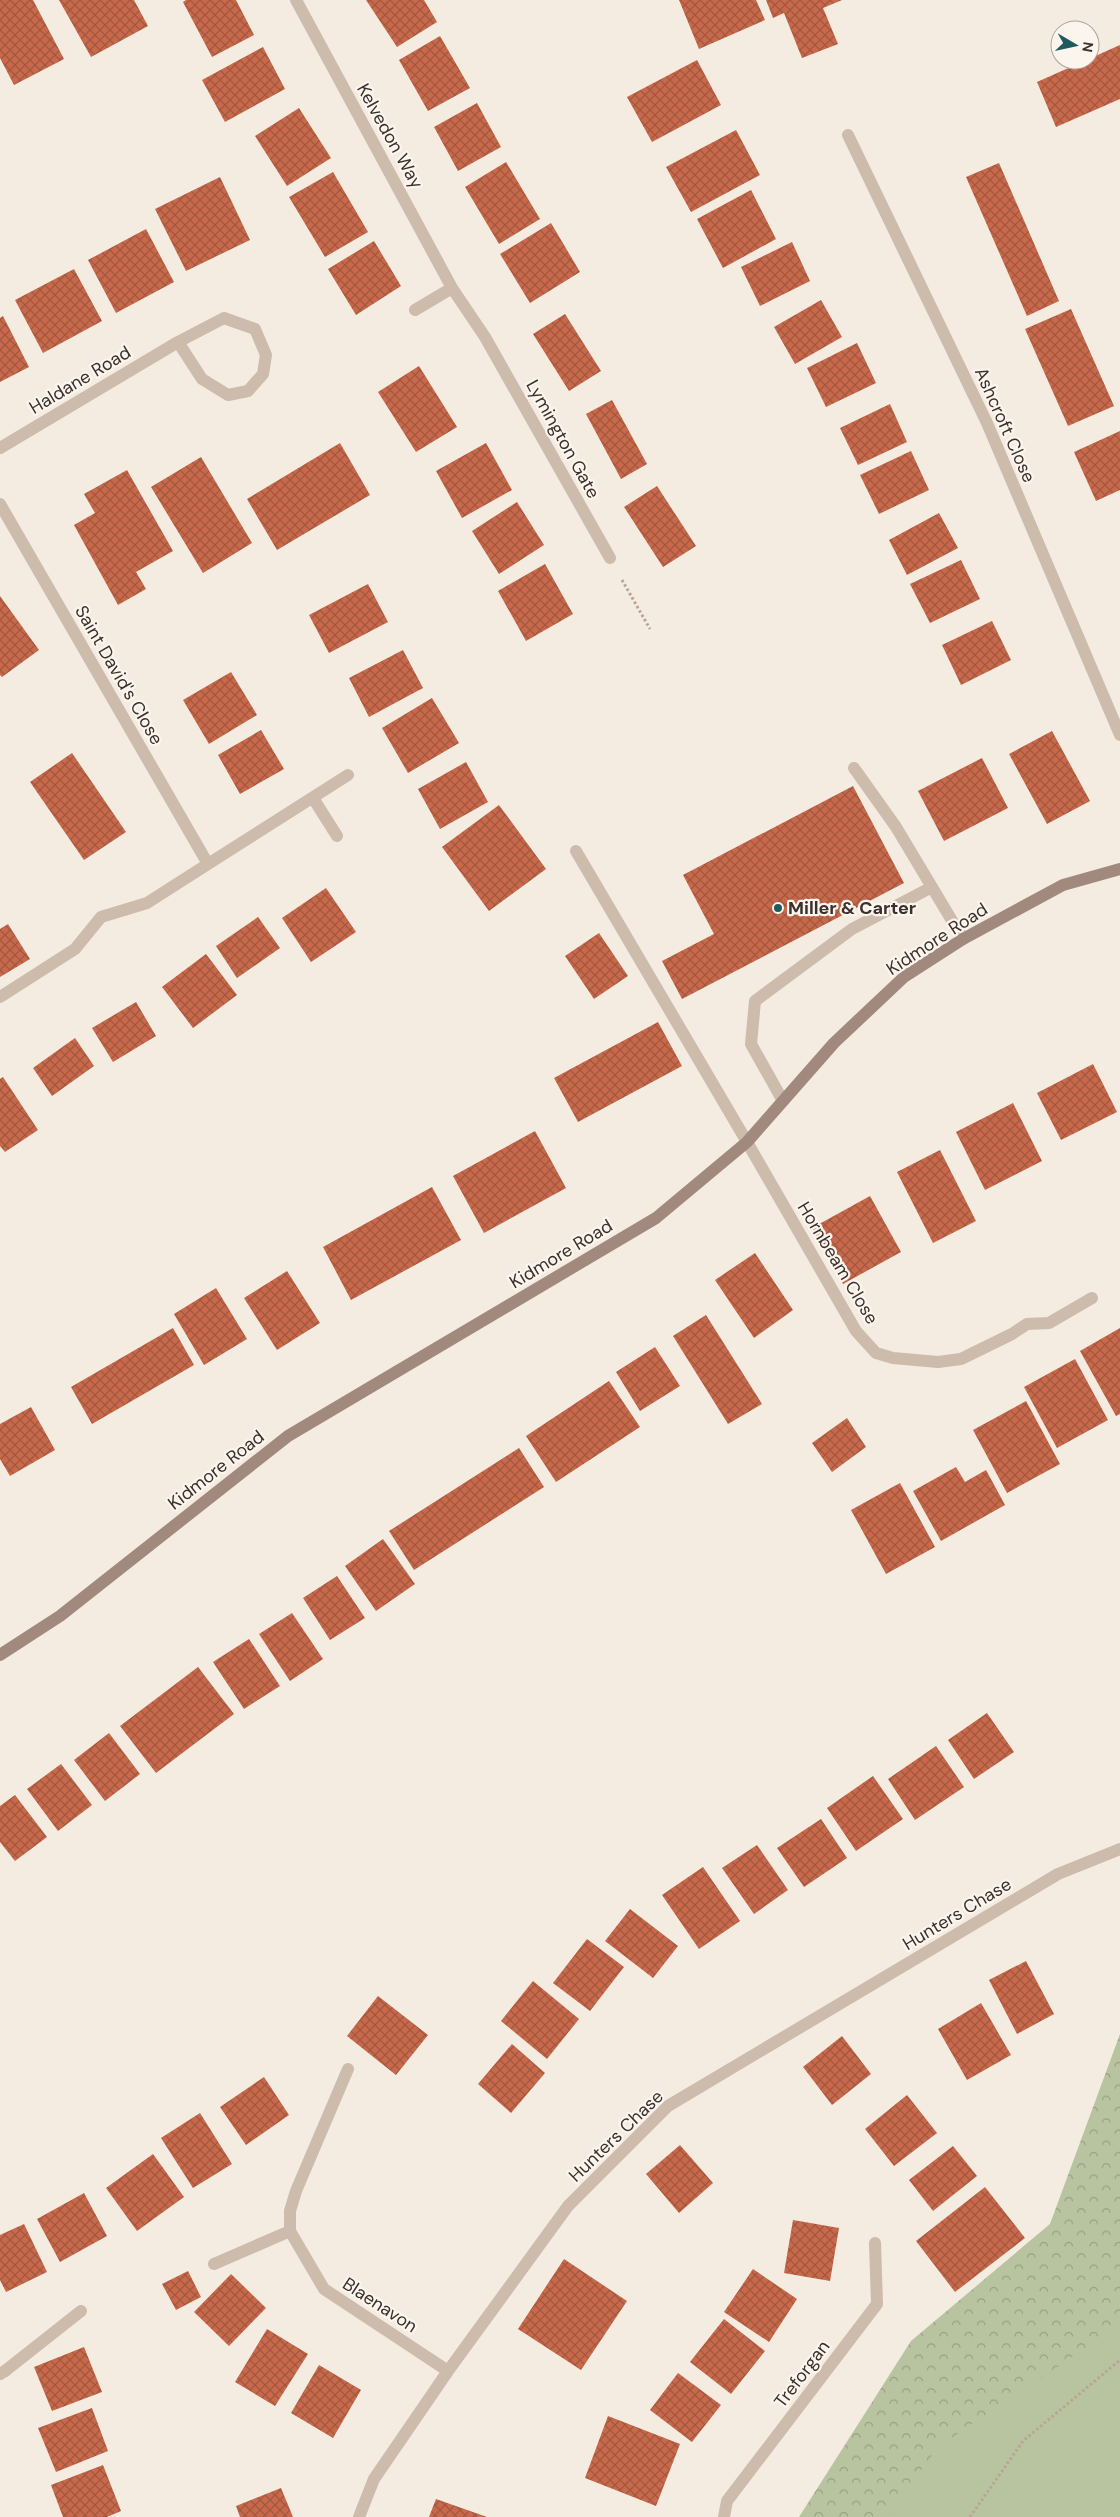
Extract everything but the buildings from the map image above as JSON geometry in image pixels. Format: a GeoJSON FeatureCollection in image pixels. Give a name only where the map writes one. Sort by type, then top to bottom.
{"type":"FeatureCollection","features":[{"type":"Feature","properties":{"kind":"street","name":"Kelvedon Way"},"geometry":{"type":"LineString","coordinates":[[296,0],[452,288],[485,337]]}},
{"type":"Feature","properties":{"kind":"street","name":"Ashcroft Close"},"geometry":{"type":"LineString","coordinates":[[848,135],[987,424],[1120,735]]}},
{"type":"Feature","properties":{"kind":"street"},"geometry":{"type":"LineString","coordinates":[[415,310],[452,288]]}},
{"type":"Feature","properties":{"kind":"street","name":"Haldane Road"},"geometry":{"type":"LineString","coordinates":[[0,448],[178,342],[224,318],[255,329],[266,355],[263,374],[248,391],[228,395],[202,379],[178,342]]}},
{"type":"Feature","properties":{"kind":"street","name":"Lymington Gate"},"geometry":{"type":"LineString","coordinates":[[485,337],[610,558]]}},
{"type":"Feature","properties":{"kind":"street","name":"Saint David's Close"},"geometry":{"type":"LineString","coordinates":[[0,504],[208,864]]}},
{"type":"Feature","properties":{"kind":"street"},"geometry":{"type":"LineString","coordinates":[[854,768],[896,827],[964,939]]}},
{"type":"Feature","properties":{"kind":"street"},"geometry":{"type":"LineString","coordinates":[[0,996],[75,949],[101,916],[147,903],[348,775]]}},
{"type":"Feature","properties":{"kind":"street"},"geometry":{"type":"LineString","coordinates":[[313,798],[337,836]]}},
{"type":"Feature","properties":{"kind":"street","name":"Hornbeam Close"},"geometry":{"type":"LineString","coordinates":[[576,851],[856,1331],[876,1352],[893,1358],[918,1362],[961,1359],[1012,1334],[1027,1324],[1049,1323],[1092,1298]]}},
{"type":"Feature","properties":{"kind":"street","name":"Kidmore Road"},"geometry":{"type":"LineString","coordinates":[[0,1655],[60,1616],[288,1436],[656,1218],[747,1142],[834,1043],[904,977],[964,939],[1063,885],[1120,869]]}},
{"type":"Feature","properties":{"kind":"street"},"geometry":{"type":"LineString","coordinates":[[783,1101],[751,1044],[755,1001],[852,929],[932,887]]}},
{"type":"Feature","properties":{"kind":"street","name":"Hunters Chase"},"geometry":{"type":"LineString","coordinates":[[359,2517],[374,2479],[448,2370],[568,2206],[668,2106],[1058,1874],[1120,1849]]}},
{"type":"Feature","properties":{"kind":"street"},"geometry":{"type":"LineString","coordinates":[[214,2264],[290,2231],[290,2211],[296,2191],[348,2068]]}},
{"type":"Feature","properties":{"kind":"street","name":"Blaenavon"},"geometry":{"type":"LineString","coordinates":[[290,2231],[324,2289],[448,2370]]}},
{"type":"Feature","properties":{"kind":"street","name":"Treforgan"},"geometry":{"type":"LineString","coordinates":[[724,2517],[727,2501],[877,2304],[875,2243]]}},
{"type":"Feature","properties":{"kind":"street"},"geometry":{"type":"LineString","coordinates":[[2,2373],[81,2311]]}},
{"type":"Feature","properties":{"kind":"path"},"geometry":{"type":"LineString","coordinates":[[610,558],[650,629]]}},
{"type":"Feature","properties":{"kind":"path"},"geometry":{"type":"LineString","coordinates":[[970,2517],[1023,2441],[1120,2360]]}},
{"type":"Feature","properties":{"kind":"green space"},"geometry":{"type":"Polygon","coordinates":[[[1120,2034],[1120,2325],[938,2447],[888,2517],[799,2517],[911,2341],[1050,2224],[1120,2034]]]}},
{"type":"Feature","properties":{"kind":"green space"},"geometry":{"type":"Polygon","coordinates":[[[1120,2076],[1120,2517],[863,2517],[1031,2271],[1095,2114],[1120,2076]]]}},
{"type":"Feature","properties":{"kind":"place","name":"Miller & Carter"},"geometry":{"type":"Point","coordinates":[778,908]}}]}
